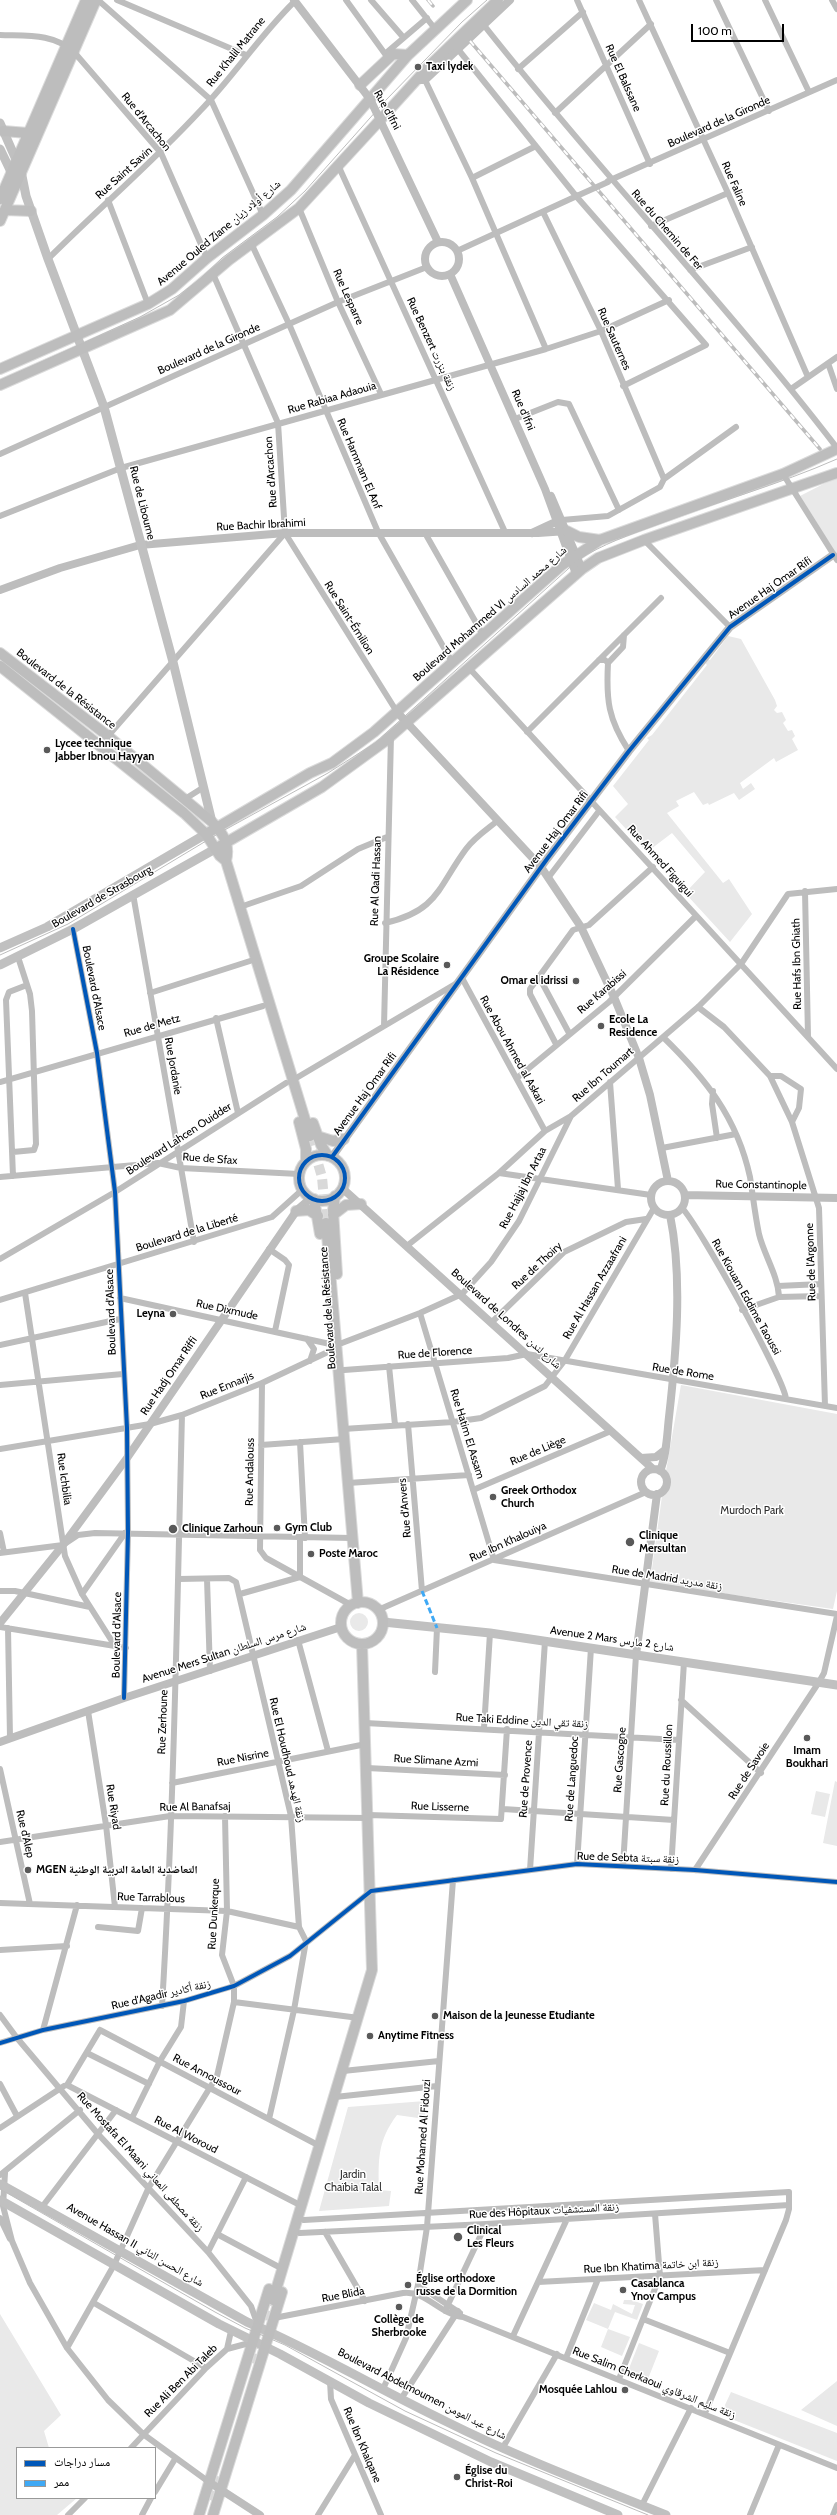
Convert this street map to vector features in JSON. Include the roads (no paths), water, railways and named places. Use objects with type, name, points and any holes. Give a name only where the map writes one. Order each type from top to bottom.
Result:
[{"type":"main road","points":[[0,199],[16,171],[70,49],[86,0]]},
{"type":"main road","points":[[26,196],[17,182],[16,161],[28,133],[70,49],[97,0]]},
{"type":"main road","name":"Avenue Ouled Ziane شارع أولاد زيان","points":[[0,368],[148,304],[172,289],[206,258],[263,215],[291,190],[408,55],[467,0]]},
{"type":"main road","points":[[483,24],[494,3]]},
{"type":"main road","points":[[0,385],[165,314],[213,274],[298,208],[381,119],[494,3]]},
{"type":"main road","points":[[360,85],[387,55],[395,53],[408,55]]},
{"type":"main road","points":[[1,127],[28,133]]},
{"type":"main road","points":[[1,127],[16,161]]},
{"type":"main road","points":[[0,149],[16,171],[26,196]]},
{"type":"main road","points":[[0,221],[17,182]]},
{"type":"main road","name":"Rue de Libourne","points":[[26,196],[104,408],[173,662],[214,824]]},
{"type":"main road","points":[[5,210],[32,212]]},
{"type":"main road","name":"Boulevard Mohammed VI شارع محمد السادس","points":[[206,834],[214,824],[310,773],[332,763],[374,732],[574,556],[600,540],[783,474],[837,449]]},
{"type":"main road","points":[[215,849],[322,787],[391,736],[579,571],[598,558],[644,540],[792,490],[837,473]]},
{"type":"main road","points":[[564,532],[579,537],[600,540]]},
{"type":"main road","name":"Boulevard de la Résistance","points":[[0,653],[108,736],[186,806],[215,849],[226,861],[240,907],[263,1006],[306,1149],[306,1161]]},
{"type":"main road","points":[[0,657],[186,806]]},
{"type":"main road","points":[[0,662],[175,802],[186,806]]},
{"type":"main road","name":"Boulevard de la Résistance","points":[[0,666],[186,806],[214,824],[227,841],[229,850],[226,861]]},
{"type":"main road","name":"Boulevard de Strasbourg","points":[[0,948],[47,927],[206,834]]},
{"type":"main road","name":"Boulevard de Strasbourg","points":[[0,965],[73,929],[215,849]]},
{"type":"main road","name":"Boulevard de la Résistance","points":[[251,957],[259,954],[298,1077],[314,1136],[330,1156]]},
{"type":"main road","points":[[251,957],[314,1136],[333,1141],[344,1139]]},
{"type":"main road","points":[[318,1155],[330,1156],[342,1168],[344,1176],[342,1188],[335,1196],[325,1200],[312,1199],[302,1190],[299,1174],[306,1161],[318,1155]]},
{"type":"main road","name":"Boulevard de la Résistance","points":[[335,1196],[326,1218],[330,1348],[336,1410],[342,1416]]},
{"type":"main road","name":"Boulevard de la Résistance","points":[[312,1199],[326,1218],[342,1343],[347,1408],[342,1416],[352,1538],[354,1604]]},
{"type":"main road","points":[[326,1218],[346,1205],[361,1204]]},
{"type":"main road","points":[[296,1211],[309,1210],[326,1218]]},
{"type":"main road","points":[[326,1218],[342,1416]]},
{"type":"main road","points":[[354,1604],[369,1604],[378,1610],[383,1622],[378,1637],[372,1641],[362,1644],[348,1639],[341,1627],[343,1614],[354,1604]]},
{"type":"main road","name":"Avenue 2 Mars شارع 2 مارس","points":[[383,1622],[545,1641],[837,1685]]},
{"type":"main road","points":[[273,2300],[359,2018],[372,1970],[369,1816],[362,1644]]},
{"type":"main road","points":[[199,2515],[321,2121],[328,2118]]},
{"type":"main road","points":[[213,2515],[333,2124],[328,2118]]},
{"type":"main road","name":"Avenue Hassan II شارع الحسن الثاني","points":[[2,2185],[120,2252],[258,2327]]},
{"type":"main road","points":[[2,2201],[230,2331],[330,2381],[369,2403],[491,2462],[618,2515]]},
{"type":"main road","name":"Boulevard Abdelmoumen شارع عبد المومن","points":[[258,2327],[270,2331],[401,2399],[502,2449],[666,2515]]},
{"type":"main road","points":[[218,2474],[252,2363]]},
{"type":"main road","points":[[206,2515],[210,2500]]},
{"type":"street","points":[[97,0],[211,100],[263,215]]},
{"type":"street","points":[[117,0],[246,55]]},
{"type":"street","name":"Rue Khalil Matrane","points":[[211,100],[272,24],[295,0]]},
{"type":"street","name":"Rue d'Ifni","points":[[295,0],[370,99],[381,119],[438,242]]},
{"type":"street","points":[[346,0],[387,55],[403,37],[427,18]]},
{"type":"street","points":[[371,0],[403,37]]},
{"type":"street","points":[[412,0],[436,30]]},
{"type":"street","points":[[510,0],[420,80],[472,178],[546,349]]},
{"type":"street","name":"Rue El Balssane","points":[[577,0],[650,164]]},
{"type":"street","name":"Rue Faline","points":[[639,0],[728,193],[808,377]]},
{"type":"street","points":[[716,0],[769,111]]},
{"type":"street","points":[[765,0],[809,92]]},
{"type":"street","points":[[832,0],[837,9]]},
{"type":"street","points":[[518,69],[582,12]]},
{"type":"street","name":"Rue du Chemin de Fer","points":[[483,24],[609,181],[690,270],[791,389],[837,449]]},
{"type":"street","points":[[555,113],[651,24]]},
{"type":"street","points":[[0,35],[44,37],[70,49]]},
{"type":"street","points":[[457,48],[536,146],[669,300],[706,346],[623,386]]},
{"type":"street","name":"Rue d'Arcachon","points":[[70,49],[161,153],[206,258]]},
{"type":"street","name":"Boulevard de la Gironde","points":[[577,195],[837,80]]},
{"type":"street","name":"Rue Saint Savin","points":[[48,259],[108,200],[161,153],[211,100]]},
{"type":"street","points":[[472,178],[536,146]]},
{"type":"street","name":"Rue Benzert زنقة بنزرت","points":[[338,165],[505,532]]},
{"type":"street","points":[[651,226],[728,193]]},
{"type":"street","points":[[457,251],[577,195]]},
{"type":"street","points":[[108,200],[148,304]]},
{"type":"street","name":"Rue Lesparre","points":[[298,208],[338,302],[381,394]]},
{"type":"street","name":"Rue Sauternes","points":[[543,212],[601,331],[623,386],[664,478]]},
{"type":"street","points":[[438,242],[449,243],[457,251],[458,264],[450,274],[437,275],[427,267],[425,258],[428,250],[438,242]]},
{"type":"street","name":"Rue Hammam El Anf","points":[[252,245],[289,324],[378,532],[452,662]]},
{"type":"street","points":[[690,270],[752,247]]},
{"type":"street","name":"Boulevard de la Gironde","points":[[0,454],[338,302],[427,267]]},
{"type":"street","name":"Rue d'Arcachon","points":[[213,274],[278,423],[285,533]]},
{"type":"street","name":"Rue d'Ifni","points":[[450,274],[492,366],[564,532],[579,571]]},
{"type":"street","name":"Rue Rabiaa Adaouia","points":[[0,516],[121,468],[381,394],[492,366],[546,349],[601,331],[669,300]]},
{"type":"street","points":[[791,389],[837,357]]},
{"type":"street","points":[[828,363],[837,389]]},
{"type":"street","points":[[514,419],[558,402],[566,402],[572,407],[619,510]]},
{"type":"street","points":[[559,521],[603,518],[619,510],[660,487],[664,478],[736,427]]},
{"type":"street","points":[[783,474],[835,558]]},
{"type":"street","name":"Rue Bachir Ibrahimi","points":[[532,533],[559,521]]},
{"type":"street","name":"Rue Bachir Ibrahimi","points":[[0,590],[86,559],[140,545],[285,533],[564,532]]},
{"type":"street","points":[[108,736],[285,533]]},
{"type":"street","name":"Rue Saint-Émilion","points":[[285,533],[397,712]]},
{"type":"street","points":[[425,533],[483,635]]},
{"type":"street","points":[[644,540],[730,627]]},
{"type":"street","name":"Avenue Haj Omar Rifi","points":[[330,1156],[461,980],[590,801],[730,627],[835,558]]},
{"type":"street","points":[[527,732],[661,598]]},
{"type":"street","points":[[624,635],[623,648],[608,663],[608,706],[614,725],[630,751]]},
{"type":"street","points":[[599,660],[605,660],[608,663]]},
{"type":"street","name":"Rue Ahmed Figuigui","points":[[469,668],[837,1069]]},
{"type":"street","points":[[397,712],[405,723],[496,822],[541,867],[581,927],[614,997],[639,1058],[650,1095],[668,1181]]},
{"type":"street","name":"Rue Al Qadi Hassan","points":[[384,1026],[387,838],[391,736]]},
{"type":"street","points":[[186,806],[204,787]]},
{"type":"street","points":[[548,878],[599,810]]},
{"type":"street","points":[[385,923],[411,915],[427,904],[440,890],[471,843],[496,822]]},
{"type":"street","points":[[240,907],[301,886],[358,849],[387,838]]},
{"type":"street","points":[[556,1044],[529,992],[573,930],[589,925],[653,867]]},
{"type":"street","points":[[805,891],[837,890]]},
{"type":"street","name":"Rue Ibn Toumart","points":[[408,1245],[499,1173],[545,1131],[571,1116],[698,1007],[741,964],[787,896],[792,892],[805,891]]},
{"type":"street","name":"Rue Hafs Ibn Ghiath","points":[[805,891],[808,1037]]},
{"type":"street","name":"Rue Jordanie","points":[[133,894],[194,1242]]},
{"type":"street","name":"Rue Karabissi","points":[[517,1078],[569,1033],[614,997],[696,916]]},
{"type":"street","name":"Boulevard d'Alsace","points":[[73,929],[97,1053],[115,1192],[120,1319],[127,1428],[126,1648],[124,1698]]},
{"type":"street","points":[[13,1152],[35,1148],[32,1011],[27,985],[18,957]]},
{"type":"street","points":[[150,993],[251,957]]},
{"type":"street","points":[[539,977],[569,1033]]},
{"type":"street","points":[[298,1077],[461,980]]},
{"type":"street","name":"Rue Abou Ahmed al Askari","points":[[461,980],[517,1078],[545,1131]]},
{"type":"street","points":[[13,1176],[6,997],[11,990],[27,985]]},
{"type":"street","name":"Rue de Metz","points":[[0,1082],[158,1034],[263,1006]]},
{"type":"street","name":"Rue de l'Argonne","points":[[698,1007],[724,1027],[770,1076],[792,1122],[819,1208],[825,1406]]},
{"type":"street","points":[[216,1018],[238,1113]]},
{"type":"street","points":[[663,1037],[694,1068],[713,1091],[736,1134],[748,1170],[760,1235],[778,1286],[779,1297]]},
{"type":"street","points":[[770,1076],[782,1076],[801,1089],[799,1108],[792,1122]]},
{"type":"street","points":[[610,1082],[618,1189]]},
{"type":"street","name":"Boulevard Lahcen Ouidder","points":[[0,1260],[115,1192],[178,1150],[286,1083]]},
{"type":"street","points":[[713,1091],[712,1104],[717,1138]]},
{"type":"street","name":"Rue Hajjaj Ibn Artaa","points":[[342,1343],[420,1313],[462,1294],[491,1262],[508,1239],[519,1221],[571,1116]]},
{"type":"street","points":[[662,1148],[736,1134]]},
{"type":"street","name":"Rue de Sfax","points":[[0,1177],[158,1163],[181,1168],[299,1174]]},
{"type":"street","points":[[499,1173],[651,1194]]},
{"type":"street","points":[[668,1181],[679,1185],[685,1195],[682,1208],[670,1215],[660,1213],[654,1208],[651,1194],[657,1185],[668,1181]]},
{"type":"street","name":"Boulevard de Londres شارع لندن","points":[[342,1188],[408,1245],[611,1431],[656,1470]]},
{"type":"street","name":"Boulevard de la Liberté","points":[[0,1300],[272,1217],[302,1190]]},
{"type":"street","name":"Rue Constantinople","points":[[685,1195],[752,1195],[837,1198]]},
{"type":"street","name":"Rue Hadj Omar Riffi","points":[[0,1623],[63,1545],[127,1458],[296,1211],[312,1199]]},
{"type":"street","name":"Rue Al Hassan Azzaafrani","points":[[343,1429],[395,1424],[453,1422],[481,1418],[494,1413],[545,1386],[553,1378],[565,1360],[609,1287],[646,1219],[654,1208]]},
{"type":"street","name":"Rue Kiouam Eddime Taoussi","points":[[682,1208],[698,1231],[742,1310],[783,1387],[786,1399]]},
{"type":"street","points":[[656,1470],[665,1450],[673,1381],[677,1317],[670,1215]]},
{"type":"street","name":"Rue de Thoiry","points":[[492,1322],[564,1252],[632,1220],[646,1219]]},
{"type":"street","points":[[269,1249],[285,1260],[289,1265],[275,1331]]},
{"type":"street","points":[[778,1286],[821,1284]]},
{"type":"street","name":"Rue Ichbilia","points":[[25,1293],[40,1380],[66,1560],[82,1594],[115,1646]]},
{"type":"street","points":[[742,1310],[779,1297],[822,1296]]},
{"type":"street","name":"Rue Dixmude","points":[[120,1298],[275,1331],[307,1339],[330,1348]]},
{"type":"street","name":"Rue Hatim El Assam","points":[[420,1313],[494,1560]]},
{"type":"street","points":[[0,1345],[120,1319]]},
{"type":"street","points":[[307,1339],[314,1349],[310,1361]]},
{"type":"street","name":"Rue Ennarjis","points":[[0,1449],[150,1424],[182,1414],[262,1382],[310,1361],[330,1348]]},
{"type":"street","name":"Rue de Rome","points":[[527,1354],[673,1381],[837,1408]]},
{"type":"street","name":"Rue de Florence","points":[[344,1370],[508,1358],[527,1354]]},
{"type":"street","points":[[389,1366],[395,1424]]},
{"type":"street","points":[[0,1385],[40,1380],[123,1374]]},
{"type":"street","name":"Rue Andalouss","points":[[262,1382],[259,1536],[262,1555],[300,1577]]},
{"type":"street","name":"Rue Zerhoune","points":[[162,2006],[168,1909],[174,1682],[179,1579],[178,1533],[182,1414]]},
{"type":"street","name":"Rue d'Anvers","points":[[408,1424],[422,1591]]},
{"type":"street","name":"Rue de Liège","points":[[473,1490],[611,1431]]},
{"type":"street","points":[[260,1445],[344,1440]]},
{"type":"street","points":[[300,1442],[302,1537],[300,1577]]},
{"type":"street","points":[[641,1458],[656,1457],[665,1450]]},
{"type":"street","points":[[656,1470],[665,1475],[667,1483],[665,1489],[657,1494],[646,1492],[642,1487],[642,1478],[646,1473],[656,1470]]},
{"type":"street","points":[[348,1483],[469,1475]]},
{"type":"street","name":"Rue Ibn Khalouiya","points":[[378,1610],[646,1492]]},
{"type":"street","points":[[636,1655],[657,1494]]},
{"type":"street","points":[[0,1533],[2,1552],[63,1545],[78,1535],[126,1533],[352,1538]]},
{"type":"street","points":[[82,1594],[126,1533]]},
{"type":"street","name":"Rue de Madrid زنقة مدريد","points":[[494,1560],[837,1615]]},
{"type":"street","points":[[179,1579],[207,1578],[234,1580],[240,1594],[300,1577],[354,1604]]},
{"type":"street","points":[[207,1578],[210,1670]]},
{"type":"street","points":[[0,1591],[24,1593],[90,1607]]},
{"type":"street","name":"Rue El Houdhoud زنقة الهدهد","points":[[240,1594],[253,1656],[291,1816],[299,1927],[306,1941]]},
{"type":"street","name":"Rue de Savoie","points":[[695,1870],[761,1773],[819,1682],[824,1673],[837,1615]]},
{"type":"street","points":[[0,1627],[126,1648]]},
{"type":"street","name":"Avenue Mers Sultan شارع مرس السلطان","points":[[0,1742],[124,1698],[341,1627]]},
{"type":"street","points":[[8,1628],[10,1738]]},
{"type":"street","points":[[435,1672],[437,1628]]},
{"type":"street","points":[[484,1728],[490,1634]]},
{"type":"street","points":[[298,1640],[328,1751]]},
{"type":"street","name":"Rue de Provence","points":[[530,1870],[545,1641]]},
{"type":"street","name":"Rue de Languedoc","points":[[577,1864],[591,1648]]},
{"type":"street","name":"Rue Gascogne","points":[[623,1866],[636,1655]]},
{"type":"street","name":"Rue du Roussillon","points":[[672,1869],[684,1662]]},
{"type":"street","points":[[681,1700],[761,1773]]},
{"type":"street","name":"Rue Riyad","points":[[88,1711],[106,1825],[115,1906]]},
{"type":"street","name":"Rue Taki Eddine زنقة تقي الدين","points":[[365,1723],[507,1729],[679,1740]]},
{"type":"street","points":[[507,1729],[503,1809],[674,1820]]},
{"type":"street","name":"Rue Nisrine","points":[[172,1782],[366,1744]]},
{"type":"street","name":"Rue Slimane Azmi","points":[[367,1768],[505,1775]]},
{"type":"street","name":"Rue d'Alep","points":[[0,1769],[30,1904]]},
{"type":"street","points":[[0,1802],[7,1802]]},
{"type":"street","name":"Rue Lisserne","points":[[369,1816],[500,1819],[502,1817],[503,1809]]},
{"type":"street","name":"Rue Al Banafsaj","points":[[0,1842],[170,1816],[369,1816]]},
{"type":"street","name":"Rue Dunkerque","points":[[225,1816],[227,1911],[222,1955],[234,1986]]},
{"type":"street","name":"Rue de Sebta زنقة سبتة","points":[[370,1891],[577,1864],[695,1870],[837,1882]]},
{"type":"street","name":"Rue Mohamed Al Fidouzi","points":[[383,2389],[402,2350],[418,2285],[427,2227],[453,1880]]},
{"type":"street","name":"Rue d'Agadir زنقة أكادير","points":[[0,2043],[43,2030],[184,2001],[234,1986],[278,1963],[370,1891]]},
{"type":"street","name":"Rue Tarrablous","points":[[0,1903],[227,1911],[299,1927]]},
{"type":"street","points":[[43,2030],[77,1905]]},
{"type":"street","points":[[98,1928],[138,1931],[142,1908]]},
{"type":"street","points":[[269,2119],[294,2010],[306,1941]]},
{"type":"street","points":[[0,1950],[66,1946]]},
{"type":"street","points":[[67,2348],[94,2303],[114,2265],[149,2187],[211,2088],[222,2055],[234,2002],[234,1986]]},
{"type":"street","points":[[132,2118],[160,2061],[181,2027],[184,2001]]},
{"type":"street","points":[[234,2002],[359,2018]]},
{"type":"street","name":"Rue Mostafa El Maani زنقة مصطفى المعاني","points":[[0,2015],[17,2038],[80,2110],[98,2134],[208,2252],[251,2306],[258,2327]]},
{"type":"street","points":[[0,2128],[67,2085],[100,2030],[98,2019]]},
{"type":"street","name":"Rue Annoussour","points":[[100,2030],[314,2143]]},
{"type":"street","points":[[87,2053],[149,2084]]},
{"type":"street","points":[[343,2071],[439,2061]]},
{"type":"street","points":[[0,2084],[17,2116]]},
{"type":"street","name":"Rue Al Woroud","points":[[67,2085],[296,2203]]},
{"type":"street","points":[[335,2097],[437,2086]]},
{"type":"street","points":[[12,2241],[2,2201],[2,2174],[80,2110]]},
{"type":"street","points":[[42,2207],[116,2110]]},
{"type":"street","points":[[208,2252],[246,2177]]},
{"type":"street","name":"Rue des Hôpitaux زنقة المستشفيات","points":[[300,2233],[486,2224],[789,2205],[789,2192],[304,2220]]},
{"type":"street","points":[[751,2195],[752,2208]]},
{"type":"street","points":[[705,2413],[786,2220],[789,2205]]},
{"type":"street","points":[[618,2379],[660,2276],[656,2214]]},
{"type":"street","points":[[0,2218],[12,2241],[30,2283],[67,2348],[108,2400],[142,2434],[175,2459],[260,2515]]},
{"type":"street","points":[[513,2336],[567,2219]]},
{"type":"street","points":[[445,2311],[486,2224]]},
{"type":"street","points":[[326,2232],[365,2301]]},
{"type":"street","points":[[217,2234],[277,2266]]},
{"type":"street","name":"Rue Ibn Khatima زنقة ابن خاتمة","points":[[538,2282],[765,2270]]},
{"type":"street","points":[[566,2358],[598,2279]]},
{"type":"street","points":[[418,2285],[448,2305],[456,2313]]},
{"type":"street","name":"Rue Blida","points":[[274,2318],[403,2293],[416,2293]]},
{"type":"street","points":[[416,2293],[445,2311],[456,2313]]},
{"type":"street","points":[[94,2303],[206,2368]]},
{"type":"street","points":[[401,2399],[456,2313]]},
{"type":"street","name":"Rue Salim Cherkaoui زنقة سليم الشرقاوي","points":[[456,2313],[705,2413],[837,2468]]},
{"type":"street","points":[[643,2318],[730,2353]]},
{"type":"street","points":[[227,2350],[230,2331]]},
{"type":"street","name":"Rue Ali Ben Abi Taleb","points":[[132,2447],[142,2434],[206,2368],[227,2350],[253,2342]]},
{"type":"street","points":[[502,2449],[557,2354]]},
{"type":"street","name":"Rue Ibn Khalqane","points":[[330,2381],[331,2399],[381,2515]]},
{"type":"street","points":[[642,2505],[691,2408]]},
{"type":"street","points":[[750,2515],[779,2445]]},
{"type":"street","points":[[318,2515],[355,2455]]},
{"type":"street","points":[[156,2490],[175,2459]]},
{"type":"street","points":[[68,2515],[84,2499]]},
{"type":"street","points":[[142,2515],[150,2499]]},
{"type":"street","points":[[833,2515],[837,2505]]},
{"type":"tunnel","points":[[310,1136],[322,1177],[326,1223]]},
{"type":"tunnel","points":[[252,2363],[273,2300]]},
{"type":"tunnel","points":[[210,2500],[219,2474]]},
{"type":"tram line","points":[[0,381],[140,317],[179,295],[200,279],[222,258],[277,217],[305,191],[386,100],[462,22],[487,0]]},
{"type":"tram line","points":[[0,955],[68,924],[221,832],[328,773],[375,743],[578,560],[587,554],[636,532],[792,477],[837,459]]},
{"type":"tram line","points":[[0,2189],[215,2312],[245,2328],[285,2345],[405,2411],[496,2453],[648,2515]]},
{"type":"railway","points":[[428,0],[433,6]]},
{"type":"railway","points":[[470,41],[820,449]]},
{"type":"place","name":"Taxi lydek","points":[[418,67]]},
{"type":"place","name":"Lycee technique Jabber Ibnou Hayyan","points":[[47,750]]},
{"type":"place","name":"Groupe Scolaire La Résidence","points":[[447,965]]},
{"type":"place","name":"Omar el idrissi","points":[[576,981]]},
{"type":"place","name":"Ecole La Residence","points":[[601,1026]]},
{"type":"place","name":"Leyna","points":[[173,1314]]},
{"type":"place","name":"Greek Orthodox Church","points":[[493,1497]]},
{"type":"place","name":"Gym Club","points":[[277,1528]]},
{"type":"place","name":"Clinique Zarhoun","points":[[173,1529]]},
{"type":"place","name":"Clinique Mersultan","points":[[630,1542]]},
{"type":"place","name":"Poste Maroc","points":[[311,1554]]},
{"type":"place","name":"Imam Boukhari","points":[[807,1738]]},
{"type":"place","name":"MGEN التعاضدية العامة التربية الوطنية","points":[[28,1870]]},
{"type":"place","name":"Maison de la Jeunesse Etudiante","points":[[435,2016]]},
{"type":"place","name":"Anytime Fitness","points":[[370,2036]]},
{"type":"place","name":"Clinical Les Fleurs","points":[[458,2237]]},
{"type":"place","name":"Église orthodoxe russe de la Dormition","points":[[408,2285]]},
{"type":"place","name":"Casablanca Ynov Campus","points":[[623,2290]]},
{"type":"place","name":"Collège de Sherbrooke","points":[[399,2307]]},
{"type":"place","name":"Mosquée Lahlou","points":[[625,2390]]},
{"type":"place","name":"Église du Christ-Roi","points":[[457,2477]]},
{"type":"park label","name":"Murdoch Park","points":[[752,1511]]},
{"type":"park label","name":"Jardin Chaïbia Talal","points":[[353,2181]]}]
